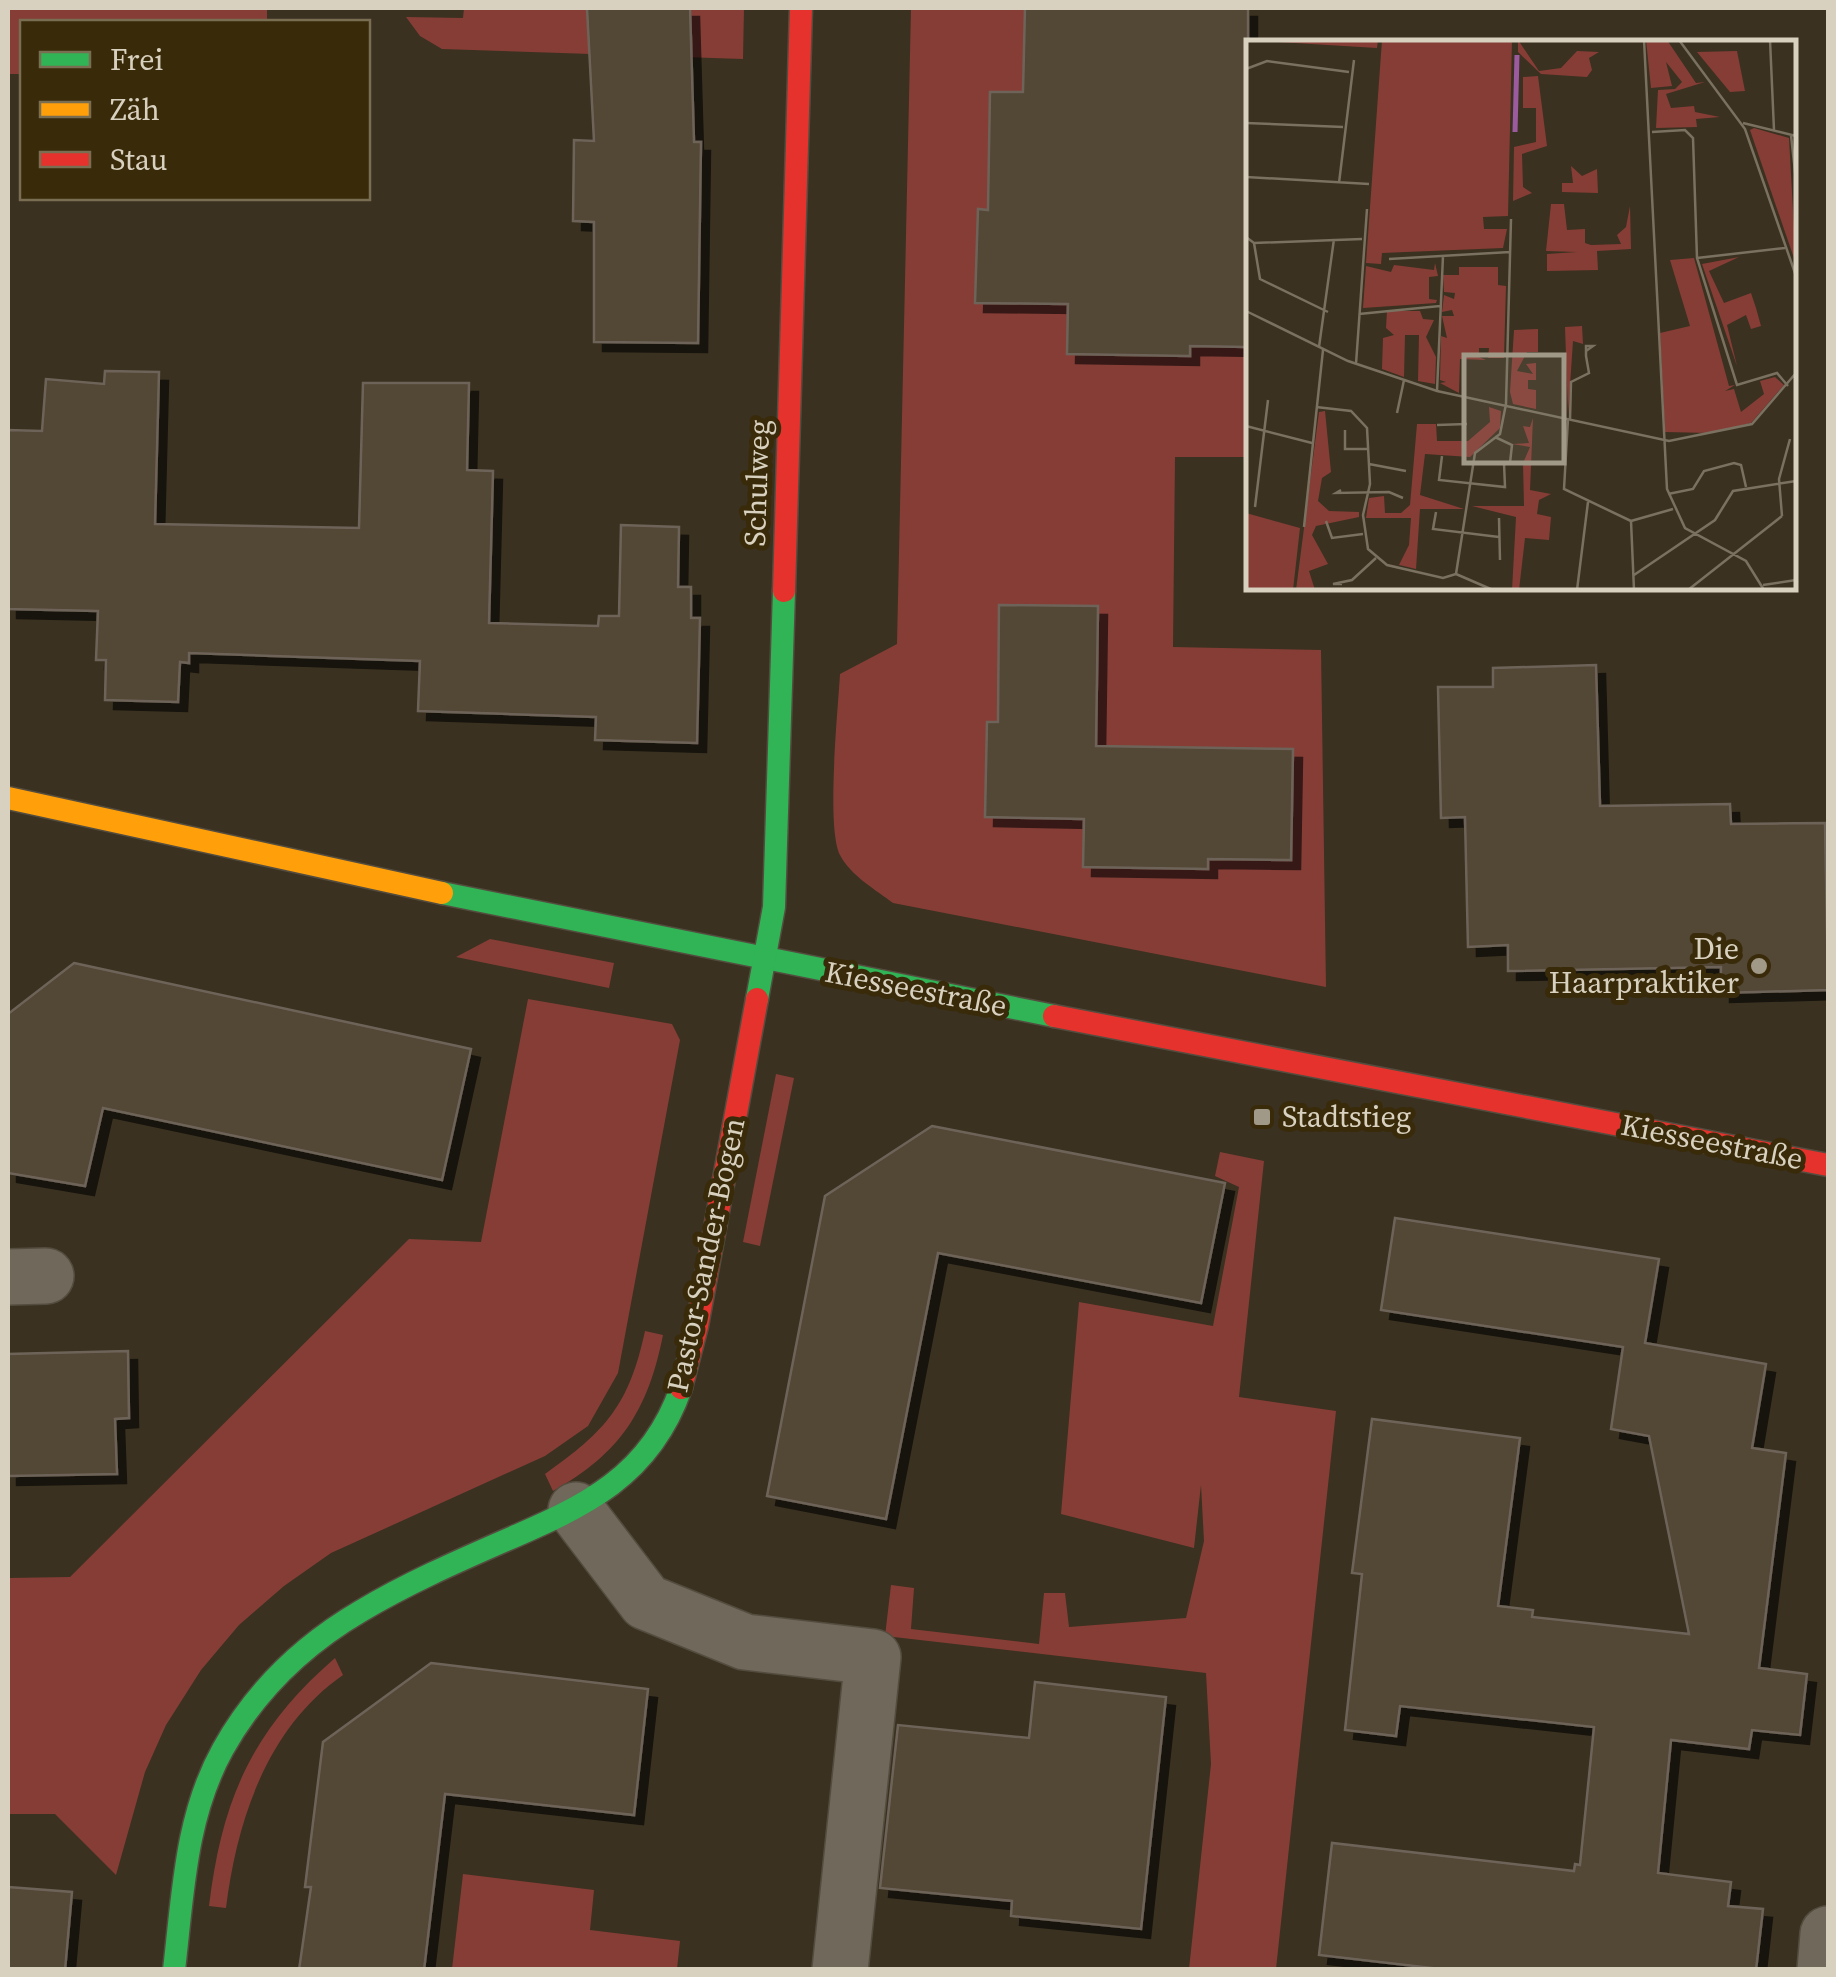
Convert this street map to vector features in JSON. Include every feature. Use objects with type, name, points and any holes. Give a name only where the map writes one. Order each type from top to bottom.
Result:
[{"type":"street","name":"Schulweg","points":[[764,960],[775,888],[801,8]]},
{"type":"street","name":"Kiesseestraße","points":[[8,798],[764,960],[1828,1165]]},
{"type":"street","name":"Pastor-Sander-Bogen","points":[[174,1970],[188,1853],[198,1807],[234,1728],[285,1663],[330,1627],[370,1603],[576,1510],[619,1482],[654,1445],[676,1402],[693,1341],[754,1031],[764,960]]},
{"type":"street","points":[[576,1510],[646,1602],[745,1642],[873,1657],[840,1970]]},
{"type":"street","points":[[1825,1970],[1828,1934]]},
{"type":"shaded area","points":[[8,8],[267,8],[267,20],[20,20],[20,74],[8,74]]},
{"type":"shaded area","points":[[464,8],[744,8],[743,59],[442,49],[420,36],[406,17],[463,18]]},
{"type":"shaded area","points":[[911,8],[1145,8],[1144,48],[988,210],[978,210],[976,303],[1068,304],[1067,354],[1189,356],[1190,346],[1246,347],[1246,457],[1175,457],[1173,647],[1321,650],[1326,987],[893,903],[857,876],[840,855],[834,820],[840,674],[897,644]]},
{"type":"shaded area","points":[[490,939],[614,963],[609,988],[456,957]]},
{"type":"shaded area","points":[[528,999],[672,1024],[680,1040],[618,1373],[588,1426],[545,1456],[331,1553],[239,1625],[201,1670],[166,1725],[145,1772],[116,1875],[55,1814],[8,1814],[8,1578],[70,1577],[409,1239],[481,1242]]},
{"type":"shaded area","points":[[776,1074],[794,1078],[760,1246],[743,1242]]},
{"type":"shaded area","points":[[1220,1152],[1264,1161],[1239,1397],[1336,1411],[1276,1969],[1189,1969],[1211,1764],[1206,1673],[885,1636],[891,1585],[914,1588],[911,1629],[1039,1644],[1044,1593],[1065,1593],[1069,1627],[1186,1618],[1204,1541],[1201,1485],[1194,1548],[1061,1514],[1079,1302],[1213,1326],[1239,1187],[1215,1176]]},
{"type":"shaded area","points":[[645,1331],[663,1335],[640,1407],[614,1445],[553,1491],[545,1474],[584,1444],[612,1414],[631,1379]]},
{"type":"shaded area","points":[[335,1658],[343,1675],[294,1721],[260,1778],[238,1842],[226,1908],[209,1906],[222,1832],[246,1769],[282,1712]]},
{"type":"shaded area","points":[[463,1874],[594,1890],[590,1930],[680,1941],[677,1969],[452,1969]]},
{"type":"building","points":[[587,8],[690,8],[694,142],[701,142],[698,343],[594,342],[594,222],[573,221],[574,140],[594,141]]},
{"type":"building","points":[[1025,8],[1248,8],[1246,347],[1190,346],[1190,356],[1067,354],[1068,304],[975,303],[978,209],[988,210],[990,92],[1023,92]]},
{"type":"building","points":[[105,371],[159,372],[155,524],[359,528],[363,383],[469,383],[467,470],[493,471],[489,623],[598,626],[599,616],[619,616],[621,525],[679,527],[678,587],[691,587],[691,618],[700,618],[697,743],[595,740],[596,717],[418,711],[420,661],[189,653],[189,663],[180,662],[178,702],[105,700],[106,660],[96,660],[98,611],[8,609],[8,430],[42,431],[46,379],[104,384]]},
{"type":"building","points":[[999,605],[1098,606],[1096,746],[1293,749],[1291,860],[1208,859],[1208,869],[1083,867],[1084,819],[985,817],[987,722],[998,722]]},
{"type":"building","points":[[1596,665],[1600,806],[1730,804],[1731,824],[1825,823],[1828,990],[1721,993],[1721,967],[1508,971],[1508,945],[1468,947],[1465,817],[1441,818],[1438,687],[1493,687],[1493,668]]},
{"type":"building","points":[[74,963],[471,1049],[442,1180],[103,1108],[85,1186],[8,1173],[8,1014]]},
{"type":"building","points":[[932,1126],[1225,1183],[1201,1303],[938,1253],[886,1519],[767,1496],[825,1196]]},
{"type":"building","points":[[1395,1218],[1659,1259],[1645,1343],[1766,1364],[1752,1448],[1786,1453],[1759,1668],[1807,1674],[1800,1735],[1752,1730],[1749,1749],[1671,1740],[1658,1873],[1731,1882],[1728,1906],[1763,1909],[1756,1970],[1449,1970],[1319,1955],[1332,1843],[1574,1871],[1575,1864],[1580,1865],[1594,1727],[1400,1706],[1396,1736],[1345,1730],[1362,1574],[1352,1573],[1372,1419],[1520,1438],[1498,1606],[1533,1610],[1532,1617],[1689,1634],[1649,1436],[1611,1429],[1623,1347],[1381,1310]]},
{"type":"building","points":[[128,1351],[129,1418],[115,1419],[117,1474],[8,1476],[8,1354]]},
{"type":"building","points":[[431,1663],[648,1689],[634,1815],[445,1794],[424,1970],[299,1970],[311,1887],[305,1887],[323,1742]]},
{"type":"building","points":[[1035,1682],[1166,1697],[1141,1929],[1011,1916],[1012,1901],[880,1888],[898,1725],[1029,1738]]},
{"type":"building","points":[[8,1887],[72,1892],[65,1970],[8,1970]]},
{"type":"traffic: fast","points":[[757,999],[774,907],[784,591]]},
{"type":"traffic: fast","points":[[442,893],[1054,1016]]},
{"type":"traffic: fast","points":[[174,1970],[183,1885],[201,1802],[223,1749],[266,1688],[301,1654],[361,1611],[431,1574],[561,1515],[611,1485],[652,1445],[681,1388]]},
{"type":"traffic: slow","points":[[8,798],[442,893]]},
{"type":"traffic: jam","points":[[784,591],[801,8]]},
{"type":"traffic: jam","points":[[681,1388],[697,1326],[757,999]]},
{"type":"traffic: jam","points":[[1054,1016],[1828,1165]]},
{"type":"place","name":"Die Haarpraktiker","points":[[1759,966]]},
{"type":"place","name":"Stadtstieg","points":[[1262,1117]]}]
